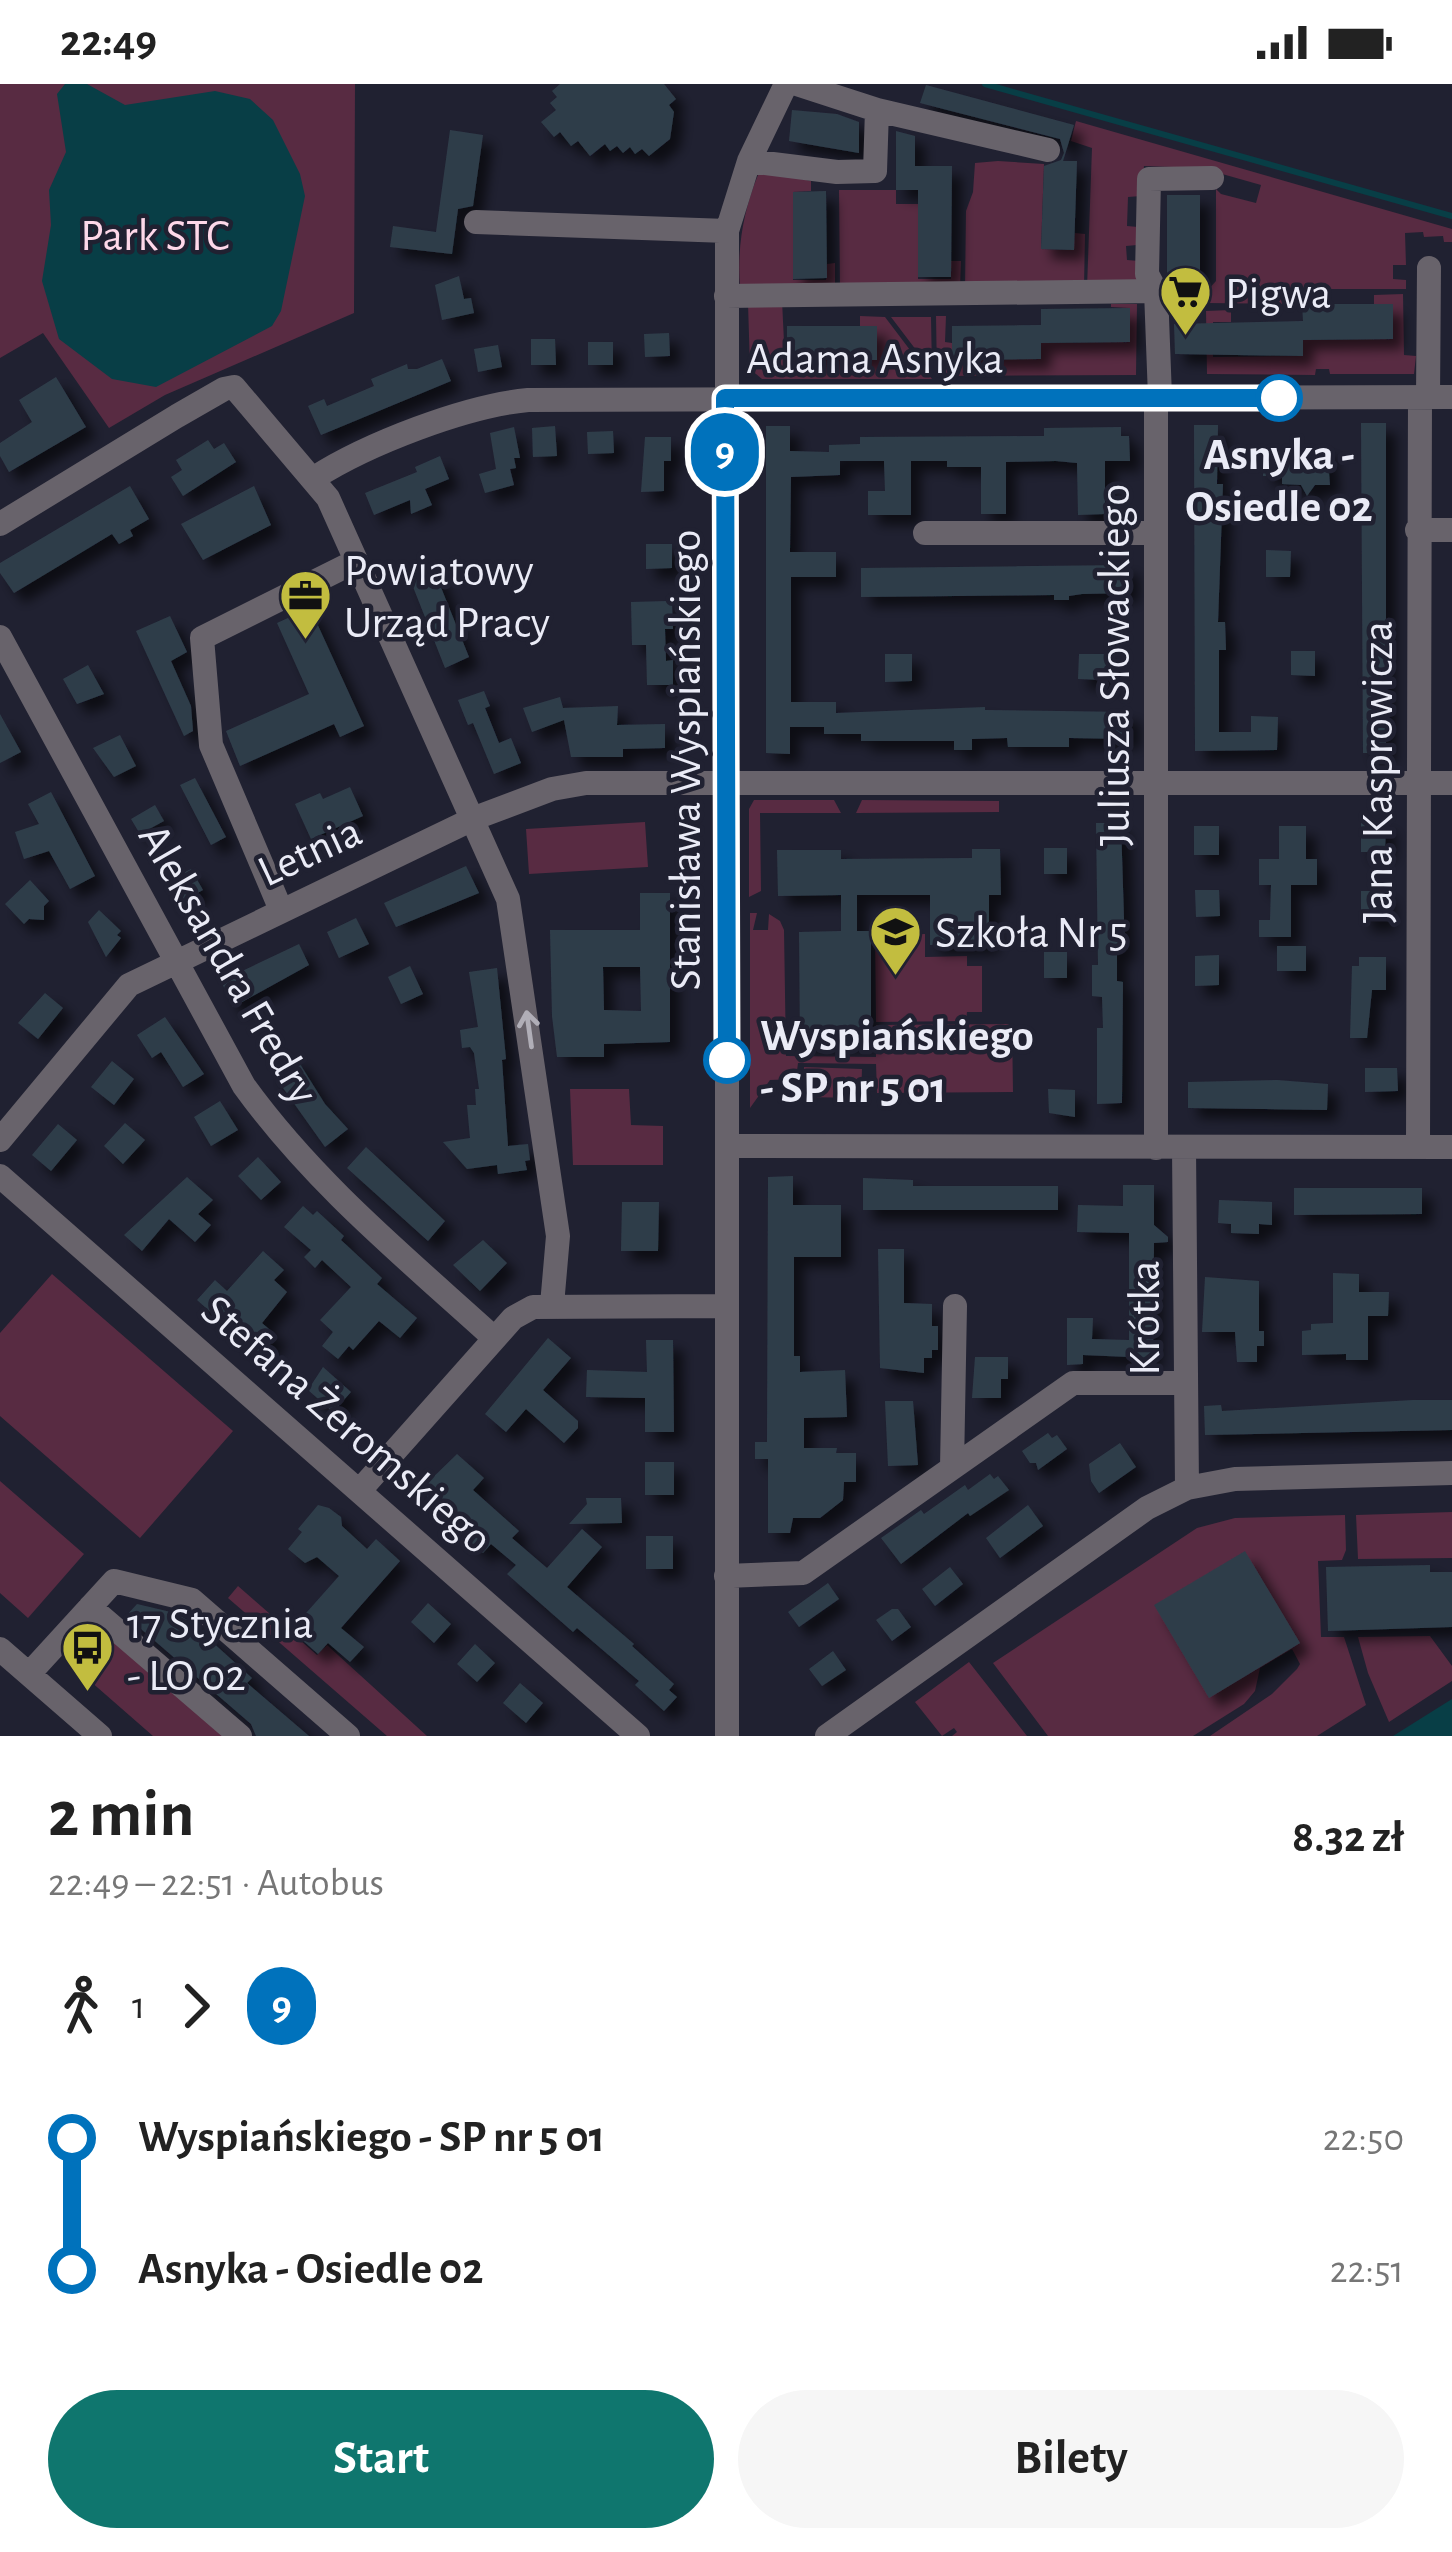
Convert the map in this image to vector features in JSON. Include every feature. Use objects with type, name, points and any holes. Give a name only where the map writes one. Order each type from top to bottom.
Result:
[{"type":"street","name":"Stanisława Wyspiańskiego","points":[[727,1736],[728,231],[748,161],[786,84]]},
{"type":"street","points":[[797,84],[877,110],[1048,150]]},
{"type":"street","points":[[748,161],[837,172],[875,171],[877,110]]},
{"type":"street","name":"Juliusza Słowackiego","points":[[1156,1148],[1158,398],[1156,291],[1147,274],[1150,179],[1212,178]]},
{"type":"street","points":[[476,222],[728,231]]},
{"type":"street","name":"Jana Kasprowicza","points":[[1418,1147],[1417,530],[1433,397],[1429,268]]},
{"type":"street","points":[[726,296],[1156,291]]},
{"type":"street","points":[[0,524],[215,393],[234,387],[314,478],[328,498],[508,899],[558,1236],[552,1305]]},
{"type":"street","name":"Adama Asnyka","points":[[314,478],[338,463],[424,428],[507,402],[1433,397]]},
{"type":"street","points":[[1417,530],[1452,530]]},
{"type":"street","points":[[925,533],[1155,533]]},
{"type":"street","points":[[281,910],[211,745],[202,638],[356,561]]},
{"type":"street","name":"Aleksandra Fredry","points":[[0,638],[244,1086],[301,1159],[494,1338]]},
{"type":"street","name":"Letnia","points":[[0,1140],[129,985],[475,818],[552,789],[586,782],[1452,783]]},
{"type":"street","points":[[727,1146],[1452,1147]]},
{"type":"street","name":"Krótka","points":[[1184,1148],[1187,1488]]},
{"type":"street","name":"Stefana Żeromskiego","points":[[0,1176],[638,1736]]},
{"type":"street","points":[[361,1489],[494,1338],[532,1307],[726,1306]]},
{"type":"street","points":[[952,1468],[955,1306]]},
{"type":"street","points":[[726,1576],[803,1573],[1072,1383],[1185,1383]]},
{"type":"street","points":[[827,1736],[1147,1508],[1187,1488],[1276,1476],[1452,1473]]},
{"type":"street","points":[[29,1674],[114,1581],[192,1600],[348,1736]]},
{"type":"street","points":[[90,1607],[240,1736]]},
{"type":"street","points":[[0,1649],[100,1736]]},
{"type":"green space","name":"Park STC","points":[[0,84],[355,84],[354,313],[165,395],[109,428],[43,333],[0,358]]},
{"type":"green space","points":[[1076,121],[1452,229],[1452,242],[1444,242],[1443,236],[1424,237],[1423,232],[1405,233],[1406,265],[1393,265],[1393,279],[1406,280],[1406,289],[1304,289],[1286,304],[1207,303],[1206,292],[1216,281],[1216,189],[1256,203],[1261,185],[1201,168],[1144,166],[1141,196],[1128,197],[1127,226],[1138,227],[1137,245],[1126,246],[1127,260],[1139,261],[1137,281],[1087,288],[1092,148],[1071,141]]},
{"type":"green space","points":[[975,163],[1044,164],[1041,249],[1073,250],[1075,233],[1085,234],[1084,287],[965,289],[966,211]]},
{"type":"green space","points":[[767,172],[811,181],[811,191],[793,192],[793,280],[826,280],[827,264],[835,263],[835,291],[740,287],[745,216],[758,175]]},
{"type":"green space","points":[[839,190],[896,190],[896,204],[918,204],[918,279],[951,279],[951,261],[961,261],[960,289],[840,291]]},
{"type":"green space","points":[[1403,294],[1404,355],[1416,356],[1414,374],[1330,374],[1329,369],[1316,369],[1315,375],[1207,374],[1206,311],[1231,310],[1231,322],[1213,322],[1213,357],[1302,356],[1303,340],[1392,339],[1393,304],[1374,304],[1374,295]]},
{"type":"green space","points":[[782,300],[784,342],[877,326],[860,326],[860,316],[885,317],[932,379],[762,379],[750,369],[748,303]]},
{"type":"green space","points":[[1111,304],[1137,304],[1136,375],[937,376],[936,316],[946,316],[945,342],[952,343],[952,360],[1040,359],[1041,343],[1129,342],[1130,308]]},
{"type":"green space","points":[[891,317],[931,317],[932,371]]},
{"type":"green space","points":[[754,800],[834,800],[841,813],[760,813],[761,891],[749,897],[749,809]]},
{"type":"green space","points":[[862,800],[999,801],[999,812],[856,813]]},
{"type":"green space","points":[[645,822],[648,867],[529,874],[526,829]]},
{"type":"green space","points":[[750,913],[757,913],[753,930],[768,930],[769,914],[784,930],[786,1056],[876,1057],[876,1025],[1012,1024],[1013,1092],[877,1093],[876,1064],[798,1063],[796,1079],[770,1080],[750,1108]]},
{"type":"green space","points":[[925,934],[925,957],[967,956],[967,966],[982,966],[982,1012],[967,1012],[966,1021],[876,1022],[875,935]]},
{"type":"green space","points":[[804,1067],[862,1069],[861,1098],[803,1097]]},
{"type":"green space","points":[[570,1089],[629,1089],[631,1125],[663,1126],[663,1165],[573,1165]]},
{"type":"green space","points":[[52,1274],[233,1431],[140,1538],[0,1416],[0,1333]]},
{"type":"green space","points":[[0,1481],[84,1554],[28,1618],[0,1593]]},
{"type":"green space","points":[[1452,1512],[1452,1558],[1358,1559],[1356,1515]]},
{"type":"green space","points":[[1345,1515],[1342,1560],[1318,1561],[1321,1637],[1344,1637],[1366,1705],[1317,1736],[1210,1736],[1272,1694],[1297,1669],[1300,1664],[1292,1649],[1260,1668],[1255,1691],[1244,1704],[1193,1736],[1048,1736],[993,1663],[1197,1528],[1235,1518]]},
{"type":"green space","points":[[238,1586],[317,1655],[327,1645],[427,1736],[387,1736],[228,1598]]},
{"type":"green space","points":[[91,1627],[101,1628],[226,1736],[153,1736],[58,1653]]},
{"type":"green space","points":[[1430,1636],[1452,1666],[1452,1681],[1389,1722],[1358,1637]]},
{"type":"green space","points":[[969,1662],[1027,1736],[952,1736],[957,1732],[954,1728],[942,1736],[915,1702]]},
{"type":"shaded area","name":"Park STC","points":[[65,84],[87,84],[125,105],[215,91],[250,99],[273,120],[300,174],[305,196],[281,311],[272,326],[156,387],[112,379],[59,339],[42,281],[51,225],[49,190],[66,152],[57,94]]},
{"type":"shaded area","points":[[1452,1699],[1452,1736],[1393,1736]]},
{"type":"building","points":[[560,84],[664,84],[676,99],[669,105],[674,112],[670,139],[649,156],[642,149],[635,154],[630,147],[623,153],[617,146],[610,151],[605,144],[590,156],[578,141],[571,146],[560,132],[554,137],[541,122],[556,110],[550,103],[557,97],[552,91]]},
{"type":"building","points":[[926,85],[1074,125],[1063,161],[1077,161],[1074,250],[1041,249],[1044,166],[1061,160],[1060,139],[920,103]]},
{"type":"building","points":[[792,110],[837,114],[859,122],[859,153],[789,141]]},
{"type":"building","points":[[450,130],[483,135],[473,206],[458,209],[452,254],[390,247],[393,226],[436,232]]},
{"type":"building","points":[[896,131],[915,136],[915,166],[952,166],[951,277],[918,277],[918,190],[896,190]]},
{"type":"building","points":[[826,191],[827,278],[793,279],[793,192]]},
{"type":"building","points":[[1167,195],[1200,195],[1200,278],[1167,277]]},
{"type":"building","points":[[459,276],[464,299],[471,298],[474,313],[442,320],[435,285]]},
{"type":"building","points":[[1302,304],[1393,304],[1393,339],[1303,340],[1303,356],[1175,354],[1174,324],[1303,321]]},
{"type":"building","points":[[1130,308],[1130,342],[1041,343],[1041,359],[952,360],[952,326],[1041,325],[1041,309]]},
{"type":"building","points":[[787,326],[877,326],[877,360],[787,360]]},
{"type":"building","points":[[669,333],[670,356],[645,357],[644,334]]},
{"type":"building","points":[[531,339],[555,339],[556,365],[531,365]]},
{"type":"building","points":[[588,342],[613,342],[613,365],[588,365]]},
{"type":"building","points":[[498,345],[502,367],[478,372],[474,349]]},
{"type":"building","points":[[442,359],[451,381],[321,435],[308,406],[324,399],[327,406],[374,386],[371,379],[407,364],[408,369],[417,369]]},
{"type":"building","points":[[56,377],[86,427],[9,472],[0,456],[0,443],[32,422],[19,400]]},
{"type":"building","points":[[1361,423],[1386,423],[1386,753],[1363,753]]},
{"type":"building","points":[[1194,425],[1218,425],[1217,484],[1223,484],[1218,622],[1225,622],[1226,650],[1219,650],[1219,732],[1251,732],[1251,716],[1278,717],[1277,750],[1195,751]]},
{"type":"building","points":[[555,426],[557,456],[533,457],[532,428]]},
{"type":"building","points":[[766,426],[790,426],[790,451],[829,452],[829,445],[860,444],[860,437],[1044,436],[1044,428],[1121,427],[1121,436],[1129,436],[1130,461],[1105,461],[1105,514],[1078,515],[1077,463],[1006,462],[1006,514],[981,514],[981,467],[947,467],[947,461],[911,461],[911,515],[868,515],[868,491],[885,491],[884,461],[840,461],[840,475],[791,477],[790,552],[836,552],[836,577],[791,577],[791,702],[836,702],[836,713],[985,707],[1130,712],[1130,739],[1069,738],[1069,747],[1008,747],[1007,738],[972,739],[972,750],[954,750],[954,741],[861,741],[861,734],[824,734],[824,727],[790,727],[790,754],[766,753]]},
{"type":"building","points":[[514,427],[520,458],[514,458],[516,468],[510,469],[514,485],[485,493],[479,474],[496,469],[490,433]]},
{"type":"building","points":[[613,431],[614,453],[588,454],[587,432]]},
{"type":"building","points":[[645,437],[671,437],[671,461],[664,461],[664,491],[641,492]]},
{"type":"building","points":[[208,440],[214,449],[224,443],[236,462],[183,496],[171,477],[182,470],[176,460]]},
{"type":"building","points":[[1263,448],[1327,448],[1330,485],[1315,485],[1307,496],[1301,485],[1282,484],[1282,476],[1263,476]]},
{"type":"building","points":[[440,456],[449,479],[425,489],[432,505],[411,514],[410,500],[374,515],[365,493],[417,472],[415,467]]},
{"type":"building","points":[[130,486],[149,519],[130,530],[133,536],[119,544],[112,534],[14,593],[0,573],[0,563]]},
{"type":"building","points":[[254,486],[271,525],[203,560],[181,524]]},
{"type":"building","points":[[646,544],[672,544],[672,568],[646,569]]},
{"type":"building","points":[[1266,550],[1291,551],[1290,577],[1266,577]]},
{"type":"building","points":[[432,565],[469,657],[445,668],[408,574]]},
{"type":"building","points":[[1129,565],[1129,593],[1082,594],[1069,596],[1069,600],[1054,600],[1054,595],[861,597],[861,568]]},
{"type":"building","points":[[668,601],[673,629],[665,629],[666,661],[673,660],[673,685],[647,685],[646,645],[632,645],[631,602]]},
{"type":"building","points":[[310,608],[364,726],[340,737],[334,724],[240,766],[226,731],[309,694],[277,623]]},
{"type":"building","points":[[170,616],[187,652],[171,661],[191,706],[193,731],[184,736],[136,631]]},
{"type":"building","points":[[1291,651],[1315,651],[1315,676],[1291,675]]},
{"type":"building","points":[[885,654],[912,654],[912,681],[885,682]]},
{"type":"building","points":[[1079,654],[1106,654],[1106,680],[1078,679]]},
{"type":"building","points":[[88,665],[104,694],[77,704],[63,679]]},
{"type":"building","points":[[484,691],[490,706],[485,708],[499,743],[511,738],[521,763],[494,774],[458,700]]},
{"type":"building","points":[[560,697],[563,708],[618,706],[617,725],[665,724],[665,748],[623,749],[623,757],[571,757],[564,720],[532,732],[523,708]]},
{"type":"building","points":[[0,714],[21,752],[0,763]]},
{"type":"building","points":[[120,735],[136,766],[114,777],[93,748]]},
{"type":"building","points":[[195,778],[226,837],[211,845],[180,785]]},
{"type":"building","points":[[350,787],[363,816],[311,839],[295,804]]},
{"type":"building","points":[[51,792],[95,876],[70,889],[49,851],[24,859],[15,832],[39,824],[28,804]]},
{"type":"building","points":[[155,805],[164,821],[140,834],[131,819]]},
{"type":"building","points":[[1096,823],[1121,823],[1125,951],[1117,951],[1117,981],[1123,982],[1122,1103],[1097,1104],[1097,1028],[1103,1028],[1102,997],[1092,996],[1092,965],[1098,965]]},
{"type":"building","points":[[1361,823],[1386,823],[1385,852],[1361,852]]},
{"type":"building","points":[[1194,826],[1219,826],[1219,855],[1194,855]]},
{"type":"building","points":[[1279,826],[1306,826],[1306,859],[1317,859],[1317,885],[1291,885],[1291,937],[1259,937],[1259,920],[1270,920],[1271,885],[1259,885],[1259,859],[1279,859]]},
{"type":"building","points":[[1044,848],[1067,848],[1067,874],[1044,874]]},
{"type":"building","points":[[972,849],[1000,849],[1001,895],[989,895],[989,944],[930,945],[930,895],[857,895],[857,931],[871,931],[871,1042],[800,1043],[799,932],[841,931],[841,895],[778,896],[777,850],[841,850],[841,859],[972,858]]},
{"type":"building","points":[[466,866],[479,893],[396,927],[384,903]]},
{"type":"building","points":[[191,869],[203,890],[177,904],[166,882]]},
{"type":"building","points":[[30,880],[49,901],[44,920],[29,919],[24,924],[5,904]]},
{"type":"building","points":[[1195,890],[1219,890],[1220,916],[1196,917]]},
{"type":"building","points":[[1361,891],[1385,891],[1386,921],[1361,921]]},
{"type":"building","points":[[640,893],[670,893],[670,1042],[604,1044],[604,1057],[557,1057],[550,930],[640,930]],"holes":[[[603,967],[640,967],[641,1011],[604,1010]]]},
{"type":"building","points":[[99,910],[121,931],[106,957],[88,922]]},
{"type":"building","points":[[356,918],[369,944],[339,958],[327,932]]},
{"type":"building","points":[[299,944],[309,965],[233,1007],[221,981]]},
{"type":"building","points":[[1277,946],[1306,946],[1306,971],[1277,971]]},
{"type":"building","points":[[1044,952],[1067,952],[1067,978],[1044,978]]},
{"type":"building","points":[[1219,955],[1219,985],[1195,986],[1195,956]]},
{"type":"building","points":[[1359,957],[1386,957],[1386,990],[1372,990],[1367,1038],[1350,1038],[1352,966],[1359,966]]},
{"type":"building","points":[[410,966],[423,994],[401,1004],[388,977]]},
{"type":"building","points":[[497,968],[508,1146],[528,1144],[530,1160],[525,1161],[527,1170],[498,1174],[497,1165],[467,1169],[443,1142],[470,1138],[467,1105],[476,1105],[475,1089],[479,1089],[474,1053],[470,1047],[462,1048],[460,1030],[478,1027],[469,972]]},
{"type":"building","points":[[45,993],[63,1008],[38,1039],[18,1023]]},
{"type":"building","points":[[165,1017],[204,1074],[183,1087],[161,1052],[152,1058],[137,1035]]},
{"type":"building","points":[[295,1056],[325,1104],[348,1129],[325,1147],[271,1071]]},
{"type":"building","points":[[112,1061],[134,1079],[114,1105],[91,1087]]},
{"type":"building","points":[[1365,1068],[1397,1068],[1398,1091],[1365,1092]]},
{"type":"building","points":[[1188,1082],[1328,1084],[1327,1110],[1188,1108]]},
{"type":"building","points":[[1048,1089],[1075,1090],[1075,1117],[1049,1113]]},
{"type":"building","points":[[220,1101],[238,1130],[211,1146],[194,1117]]},
{"type":"building","points":[[125,1123],[145,1140],[123,1164],[104,1146]]},
{"type":"building","points":[[58,1124],[77,1140],[51,1171],[32,1155]]},
{"type":"building","points":[[366,1147],[445,1221],[428,1241],[347,1168]]},
{"type":"building","points":[[258,1157],[281,1182],[261,1200],[238,1176]]},
{"type":"building","points":[[793,1176],[793,1205],[841,1205],[841,1257],[794,1257],[794,1356],[800,1356],[800,1372],[845,1370],[847,1417],[804,1418],[804,1448],[856,1453],[856,1482],[844,1482],[843,1500],[820,1518],[793,1518],[790,1533],[768,1533],[768,1459],[755,1459],[755,1442],[767,1442],[768,1177]]},
{"type":"building","points":[[187,1177],[213,1200],[198,1214],[211,1225],[195,1242],[169,1219],[142,1251],[124,1235]]},
{"type":"building","points":[[863,1178],[913,1180],[913,1186],[1058,1186],[1058,1210],[863,1210]]},
{"type":"building","points":[[1123,1185],[1154,1185],[1154,1225],[1168,1237],[1168,1242],[1154,1243],[1153,1358],[1083,1355],[1083,1364],[1067,1365],[1067,1318],[1093,1318],[1092,1339],[1129,1340],[1129,1233],[1077,1232],[1078,1205],[1123,1206]]},
{"type":"building","points":[[1294,1188],[1422,1188],[1422,1214],[1294,1215]]},
{"type":"building","points":[[1219,1200],[1272,1202],[1272,1225],[1259,1224],[1259,1234],[1231,1233],[1231,1224],[1218,1223]]},
{"type":"building","points":[[622,1202],[659,1202],[658,1251],[621,1251]]},
{"type":"building","points":[[303,1206],[313,1215],[317,1211],[344,1236],[341,1240],[382,1278],[377,1284],[417,1318],[400,1338],[379,1321],[338,1359],[322,1346],[333,1332],[320,1320],[351,1287],[322,1260],[315,1268],[304,1257],[311,1250],[284,1227]]},
{"type":"building","points":[[483,1240],[507,1263],[480,1291],[453,1265]]},
{"type":"building","points":[[878,1249],[904,1249],[904,1303],[932,1304],[938,1350],[932,1350],[932,1358],[924,1358],[924,1373],[880,1368]]},
{"type":"building","points":[[263,1251],[284,1270],[274,1280],[287,1292],[262,1323],[277,1336],[260,1356],[197,1300],[215,1280],[227,1291]]},
{"type":"building","points":[[1333,1273],[1359,1274],[1359,1292],[1389,1292],[1388,1316],[1368,1316],[1368,1360],[1346,1360],[1346,1354],[1302,1355],[1302,1331],[1311,1330],[1311,1324],[1333,1323]]},
{"type":"building","points":[[1205,1277],[1259,1281],[1259,1331],[1264,1331],[1264,1346],[1257,1346],[1257,1362],[1237,1362],[1235,1332],[1202,1332]]},
{"type":"building","points":[[548,1338],[571,1358],[543,1390],[578,1421],[578,1428],[564,1443],[526,1409],[506,1432],[485,1414]]},
{"type":"building","points":[[646,1340],[673,1340],[674,1432],[645,1432],[645,1398],[586,1397],[587,1370],[647,1372]]},
{"type":"building","points":[[975,1357],[1008,1357],[1008,1379],[1001,1379],[1001,1398],[972,1398]]},
{"type":"building","points":[[323,1367],[351,1392],[333,1412],[308,1390]]},
{"type":"building","points":[[1452,1400],[1452,1430],[1205,1435],[1204,1406],[1221,1405],[1222,1411]]},
{"type":"building","points":[[885,1401],[913,1401],[918,1465],[888,1466]]},
{"type":"building","points":[[1048,1433],[1052,1438],[1057,1435],[1067,1449],[1038,1470],[1022,1451]]},
{"type":"building","points":[[1120,1443],[1136,1467],[1099,1493],[1091,1481],[1089,1464]]},
{"type":"building","points":[[457,1454],[484,1478],[473,1490],[519,1531],[512,1538],[547,1568],[582,1529],[602,1547],[567,1587],[674,1684],[669,1690],[677,1697],[664,1711],[635,1685],[639,1681],[507,1574],[516,1565],[491,1544],[483,1553],[420,1490]]},
{"type":"building","points":[[645,1462],[674,1462],[674,1495],[645,1495]]},
{"type":"building","points":[[990,1474],[994,1479],[998,1476],[1009,1490],[968,1513],[901,1564],[881,1538],[921,1510],[924,1514]]},
{"type":"building","points":[[586,1498],[621,1498],[622,1523],[569,1524],[587,1504]]},
{"type":"building","points":[[318,1505],[341,1517],[342,1526],[367,1549],[376,1539],[400,1561],[341,1628],[364,1647],[350,1662],[328,1643],[318,1654],[291,1630],[339,1576],[317,1557],[305,1563],[288,1549]]},
{"type":"building","points":[[1028,1505],[1043,1526],[1000,1558],[986,1538]]},
{"type":"building","points":[[646,1536],[673,1536],[673,1569],[646,1569]]},
{"type":"building","points":[[1245,1551],[1300,1643],[1209,1698],[1154,1605]]},
{"type":"building","points":[[1430,1565],[1430,1572],[1452,1572],[1452,1627],[1328,1631],[1326,1567]]},
{"type":"building","points":[[950,1567],[963,1584],[935,1606],[922,1589]]},
{"type":"building","points":[[828,1583],[839,1599],[799,1627],[788,1612]]},
{"type":"building","points":[[428,1603],[451,1624],[434,1643],[411,1622]]},
{"type":"building","points":[[137,1604],[189,1621],[252,1678],[247,1683],[309,1736],[256,1736],[251,1724],[126,1616]]},
{"type":"building","points":[[898,1609],[911,1627],[892,1641],[876,1620]]},
{"type":"building","points":[[475,1644],[495,1663],[477,1682],[457,1664]]},
{"type":"building","points":[[833,1651],[846,1670],[822,1686],[809,1669]]},
{"type":"building","points":[[520,1683],[543,1703],[526,1723],[503,1703]]},
{"type":"waterway","points":[[985,84],[1452,216]]},
{"type":"bus line","name":"9","points":[[727,1060],[725,398],[1279,398]]},
{"type":"place","name":"Pigwa","points":[[1186,338]]},
{"type":"place","name":"Asnyka - Osiedle 02","points":[[1279,398]]},
{"type":"place","name":"Powiatowy Urząd Pracy","points":[[305,641]]},
{"type":"place","name":"Szkoła Nr 5","points":[[896,977]]},
{"type":"place","name":"Wyspiańskiego - SP nr 5 01","points":[[727,1060]]},
{"type":"place","name":"17 Stycznia - LO 02","points":[[88,1694]]}]
